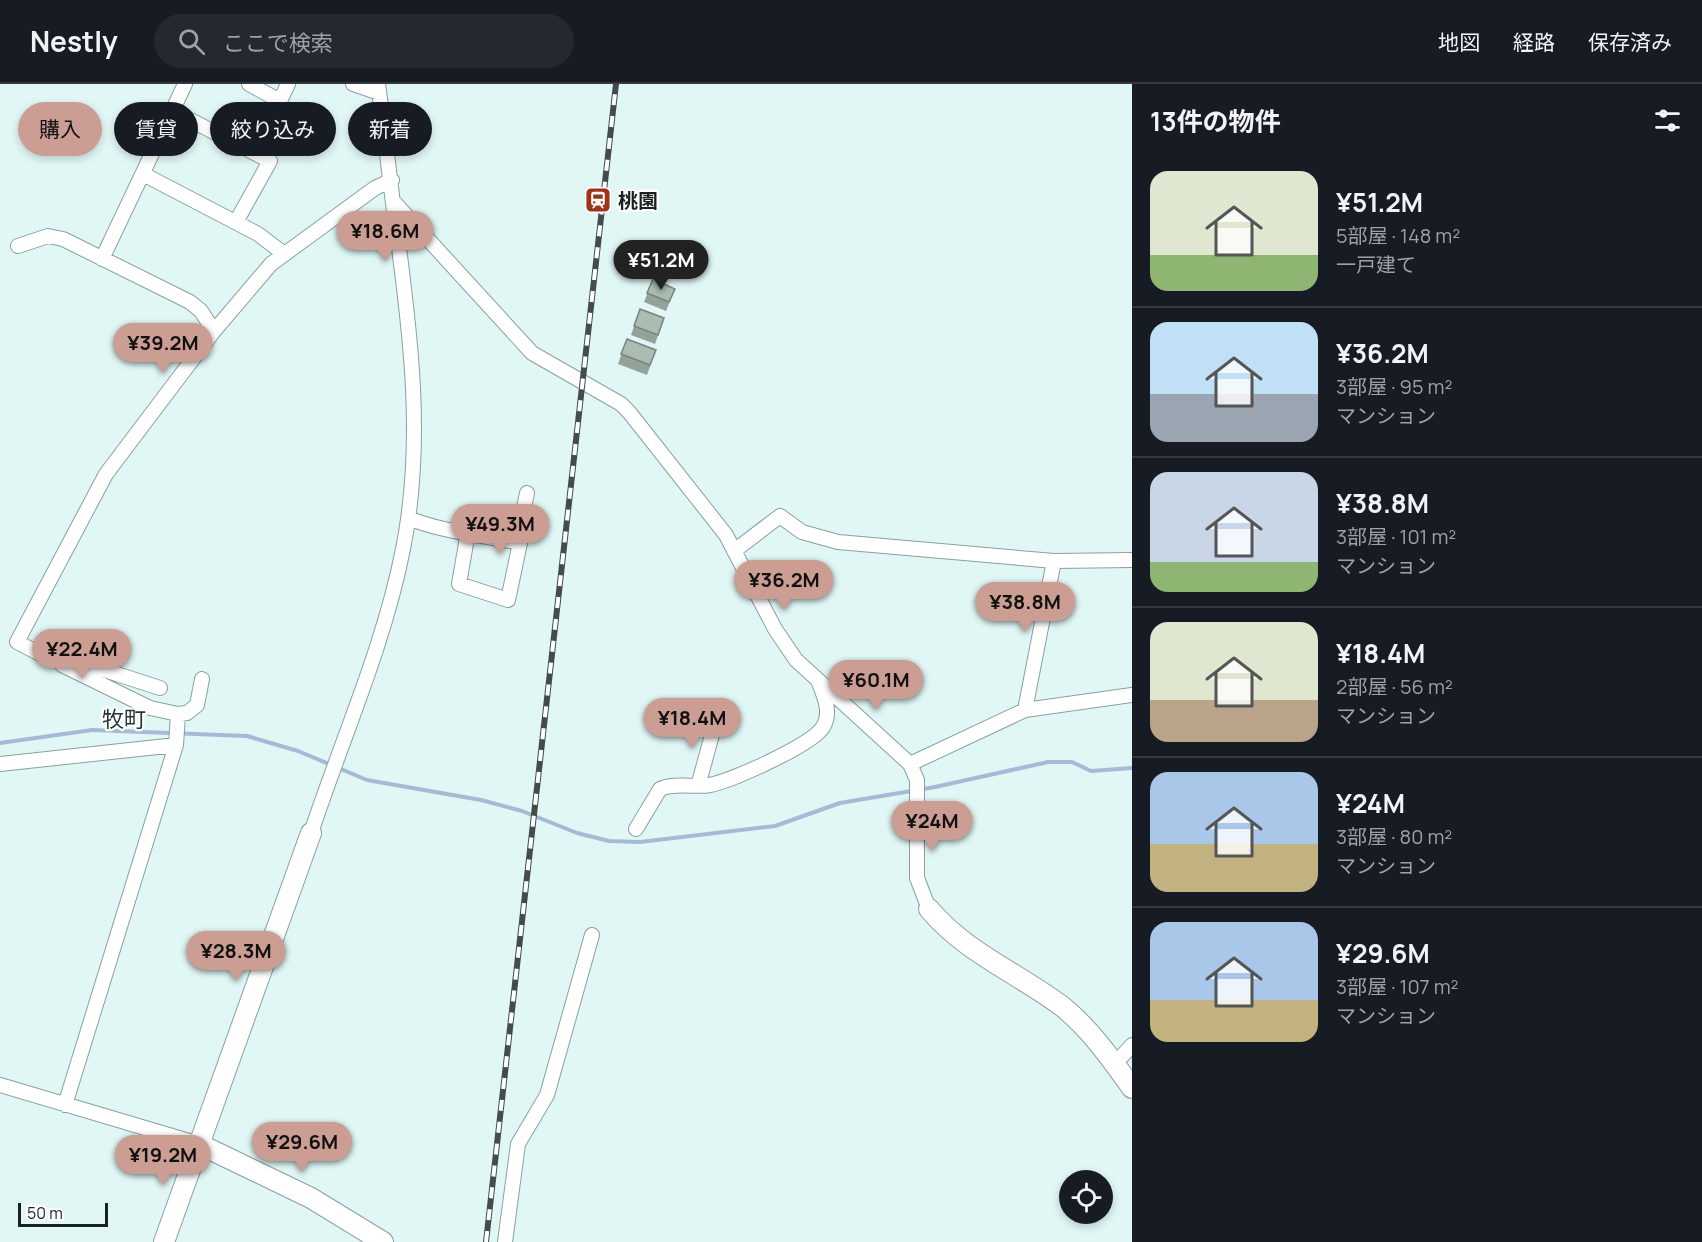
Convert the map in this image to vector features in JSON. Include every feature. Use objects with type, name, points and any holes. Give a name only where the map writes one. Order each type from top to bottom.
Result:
[{"type":"street","points":[[177,102],[185,84]]},
{"type":"street","points":[[249,84],[280,101],[288,84]]},
{"type":"street","points":[[164,1242],[392,597],[409,518],[413,453],[413,378],[392,180],[379,88],[353,84]]},
{"type":"street","points":[[198,124],[270,160],[236,222]]},
{"type":"street","points":[[102,259],[152,156]]},
{"type":"street","points":[[143,174],[258,234],[283,254]]},
{"type":"street","points":[[202,679],[197,705],[187,713],[178,716],[135,703],[86,675],[17,642],[106,474],[214,331],[266,268],[375,188],[392,180]]},
{"type":"street","points":[[393,201],[532,353],[621,404],[726,535],[788,649],[819,683],[910,764],[917,780],[918,798],[916,878],[929,909],[948,931],[962,942],[1062,1007],[1083,1026],[1132,1088]]},
{"type":"street","points":[[18,246],[53,236],[190,302],[201,311],[214,331]]},
{"type":"street","points":[[468,532],[459,584],[508,600],[527,493]]},
{"type":"street","points":[[734,551],[780,516],[802,532],[838,542],[1054,561],[1132,560]]},
{"type":"street","points":[[409,518],[418,522],[518,542]]},
{"type":"street","points":[[1025,710],[1054,561]]},
{"type":"street","points":[[44,656],[69,660],[160,688]]},
{"type":"street","points":[[636,829],[660,789],[712,785],[798,748],[823,727],[827,706],[819,683]]},
{"type":"street","points":[[910,764],[1025,710],[1132,695]]},
{"type":"street","points":[[703,786],[700,779],[719,709]]},
{"type":"street","points":[[65,1105],[175,743],[178,716]]},
{"type":"street","points":[[0,764],[175,743]]},
{"type":"street","points":[[505,1242],[518,1144],[547,1095],[592,935]]},
{"type":"street","points":[[1115,1064],[1132,1045]]},
{"type":"street","points":[[0,1085],[199,1144],[311,1198],[383,1242]]},
{"type":"building","points":[[653,279],[675,289],[669,302],[647,293]]},
{"type":"building","points":[[640,309],[664,318],[658,335],[634,326]]},
{"type":"building","points":[[627,339],[656,350],[650,365],[621,354]]},
{"type":"waterway","points":[[0,743],[92,730],[247,736],[298,751],[367,780],[481,800],[522,811],[577,833],[609,841],[640,842],[775,826],[840,803],[935,787],[1048,762],[1072,762],[1091,771],[1132,768]]},
{"type":"railway","points":[[486,1242],[616,84]]},
{"type":"place","name":"桃園","points":[[598,200]]},
{"type":"district","name":"牧町","points":[[124,719]]}]
